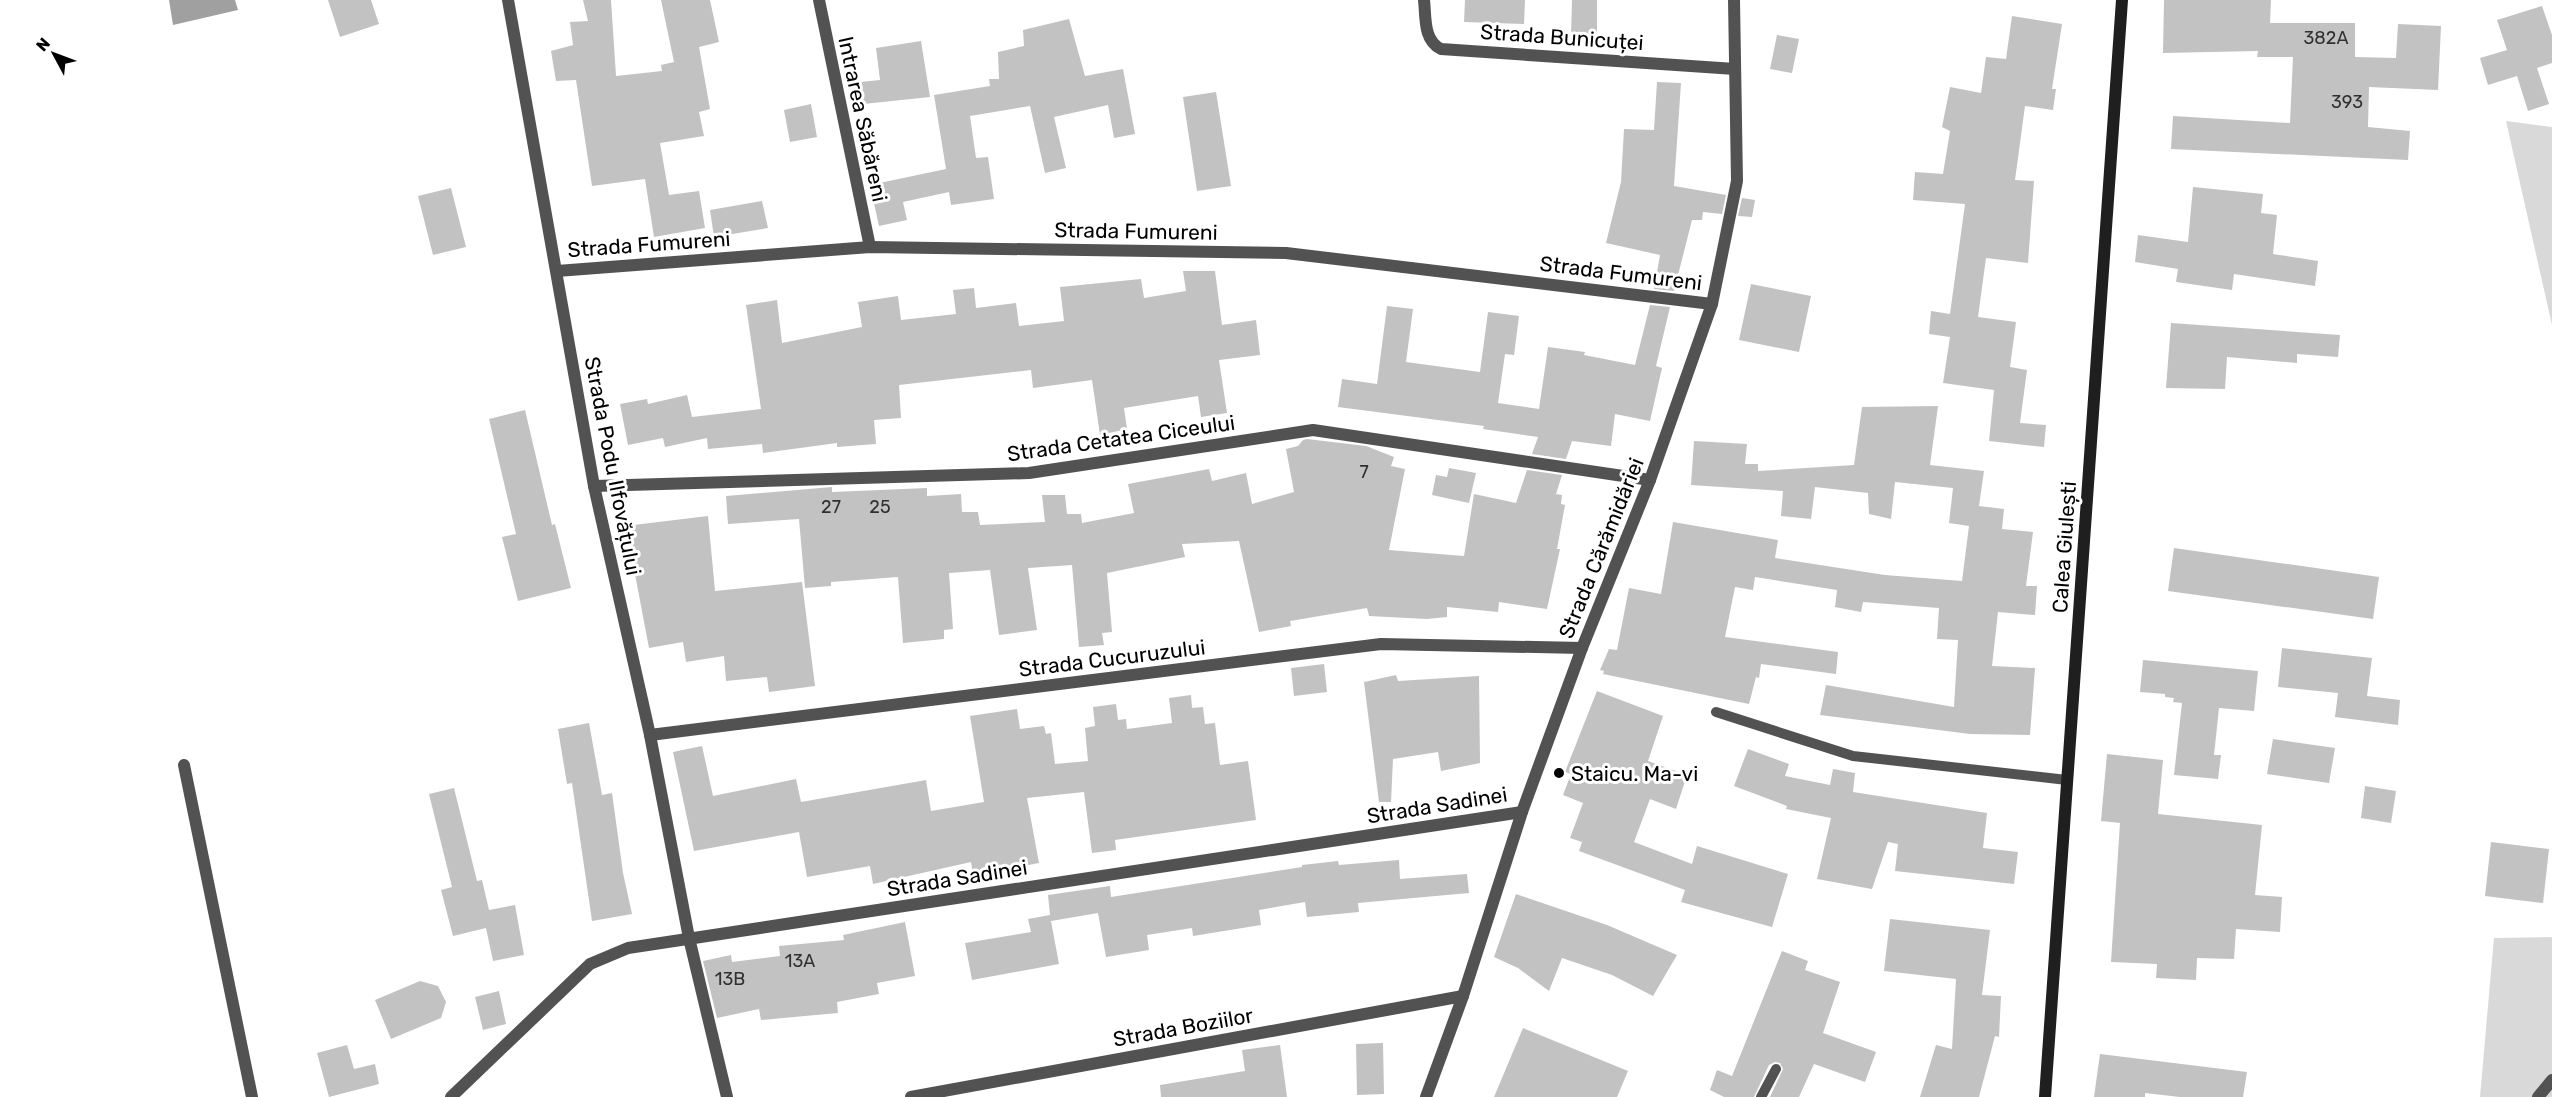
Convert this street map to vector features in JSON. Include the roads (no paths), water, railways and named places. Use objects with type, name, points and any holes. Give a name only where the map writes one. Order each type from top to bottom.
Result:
[{"type":"main road","name":"Calea Giulești","points":[[2045,1097],[2122,0]]},
{"type":"street","name":"Strada Podu Ilfovățului","points":[[508,0],[594,486],[650,735],[689,938],[727,1097]]},
{"type":"street","name":"Intrarea Săbăreni","points":[[819,0],[870,247]]},
{"type":"street","name":"Strada Bunicuței","points":[[1424,0],[1428,36],[1433,45],[1441,48],[1735,69]]},
{"type":"street","name":"Strada Cărămidăriei","points":[[1426,1097],[1463,996],[1522,812],[1581,648],[1650,480],[1712,304],[1737,181],[1734,0]]},
{"type":"street","name":"Strada Fumureni","points":[[557,271],[870,247],[1286,253],[1712,304]]},
{"type":"street","name":"Strada Cetatea Ciceului","points":[[594,486],[1029,473],[1313,430],[1650,480]]},
{"type":"street","name":"Strada Cucuruzului","points":[[650,735],[1382,644],[1581,648]]},
{"type":"street","points":[[184,765],[252,1097]]},
{"type":"street","name":"Strada Sadinei","points":[[451,1097],[590,964],[628,948],[1522,812]]},
{"type":"street","name":"Strada Boziilor","points":[[911,1097],[1463,996]]},
{"type":"street","points":[[2538,1097],[2552,1080]]},
{"type":"lane","points":[[1716,712],[1853,756],[2067,780]]},
{"type":"lane","points":[[1761,1097],[1776,1069]]},
{"type":"place","name":"Staicu. Ma-vi","points":[[1559,773]]}]
